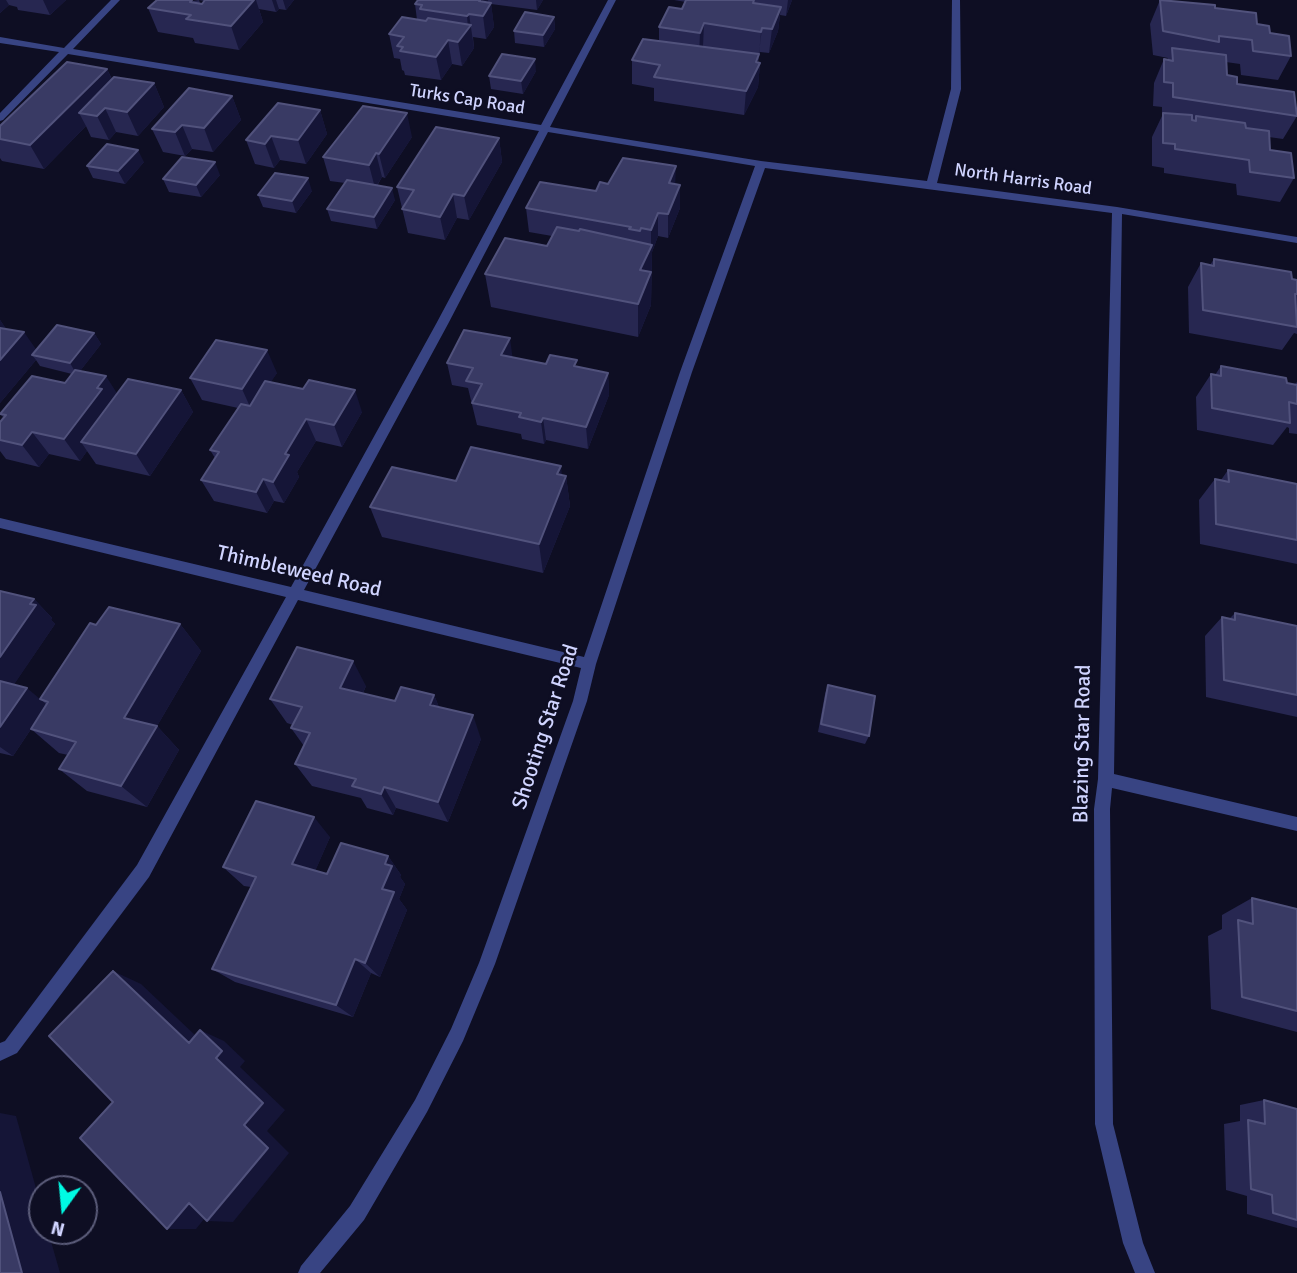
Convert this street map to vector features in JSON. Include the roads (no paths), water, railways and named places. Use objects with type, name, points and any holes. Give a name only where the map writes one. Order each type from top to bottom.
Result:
[{"type":"street","points":[[0,118],[116,0]]},
{"type":"street","points":[[0,1052],[11,1047],[143,871],[297,593],[612,0]]},
{"type":"street","name":"North Harris Road","points":[[956,0],[956,89],[931,185],[1117,210],[1297,240]]},
{"type":"street","name":"Turks Cap Road","points":[[0,40],[761,164],[931,185]]},
{"type":"street","name":"Shooting Star Road","points":[[308,1273],[357,1213],[421,1106],[457,1035],[492,951],[580,701],[589,664],[686,372],[761,164]]},
{"type":"street","name":"Blazing Star Road","points":[[1117,210],[1105,779],[1102,810],[1104,1124],[1133,1244],[1146,1273]]},
{"type":"street","name":"Thimbleweed Road","points":[[0,523],[589,664]]},
{"type":"street","points":[[1105,779],[1297,824]]}]
